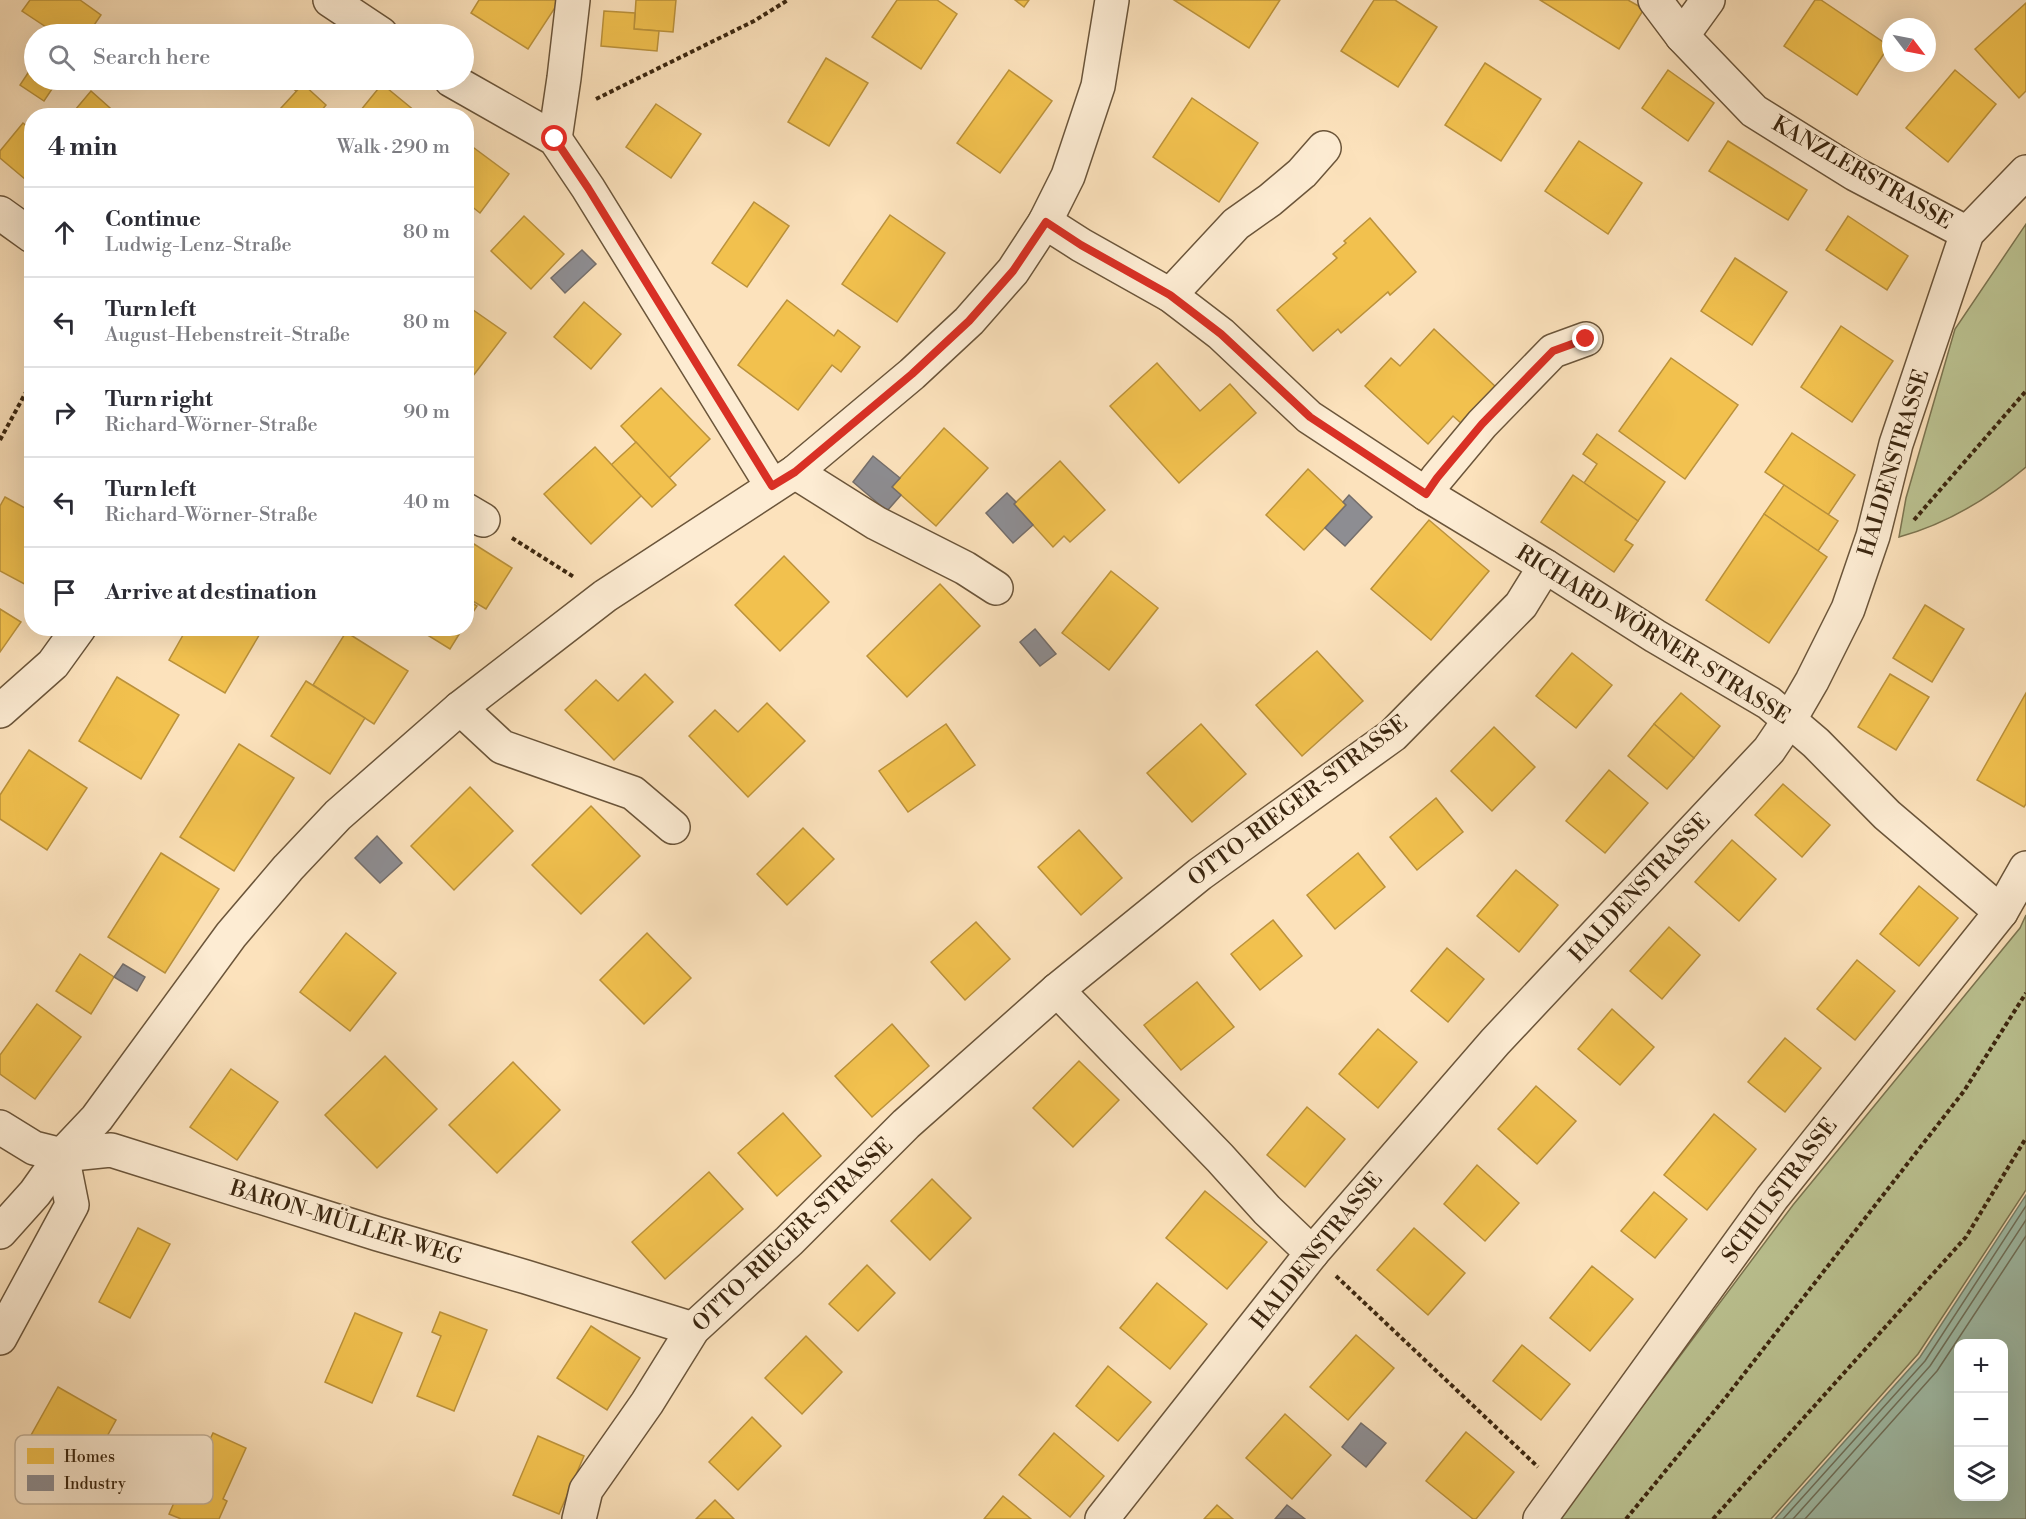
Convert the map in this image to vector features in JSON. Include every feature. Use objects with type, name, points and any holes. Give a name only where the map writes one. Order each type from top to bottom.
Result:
[{"type":"street","points":[[330,0],[366,24]]},
{"type":"street","points":[[555,139],[573,0]]},
{"type":"street","points":[[0,1232],[35,1193],[62,1155],[97,1118],[231,935],[288,868],[338,815],[460,708],[605,596],[783,479],[912,374],[969,321],[1013,271],[1046,222],[1068,176],[1098,86],[1112,0]]},
{"type":"street","name":"KANZLERSTRASSE","points":[[1655,0],[1682,36],[1754,111],[1855,174],[1967,232]]},
{"type":"street","points":[[1682,36],[1708,0]]},
{"type":"street","points":[[469,90],[555,139],[783,479],[965,568],[996,588]]},
{"type":"street","points":[[1170,295],[1236,224],[1302,173],[1324,148]]},
{"type":"street","name":"HALDENSTRASSE","points":[[1102,1519],[1312,1253],[1495,1042],[1769,750],[1812,681],[1848,609],[1873,536],[1896,444],[1967,232],[2026,172]]},
{"type":"street","points":[[0,213],[24,230]]},
{"type":"street","name":"RICHARD-WÖRNER-STRASSE","points":[[1046,222],[1081,245],[1170,295],[1221,334],[1310,417],[1426,494],[1655,636],[1769,703],[1816,742],[1887,815],[2001,912]]},
{"type":"street","points":[[1426,494],[1482,424],[1553,351],[1586,339]]},
{"type":"street","name":"OTTO-RIEGER-STRASSE","points":[[579,1519],[586,1490],[647,1403],[693,1329],[789,1241],[906,1124],[1056,990],[1200,874],[1393,735],[1521,605],[1545,566]]},
{"type":"street","points":[[0,711],[53,664],[73,636]]},
{"type":"street","points":[[460,708],[502,747],[633,793],[673,827]]},
{"type":"street","name":"SCHULSTRASSE","points":[[1540,1519],[1772,1198],[2001,912],[2026,868]]},
{"type":"street","points":[[1056,990],[1220,1158],[1267,1210],[1312,1253]]},
{"type":"street","name":"BARON-MÜLLER-WEG","points":[[0,1127],[34,1148],[62,1155],[111,1150],[693,1329]]},
{"type":"street","points":[[0,1338],[72,1205],[62,1155]]},
{"type":"path","points":[[555,139],[588,102],[754,21],[788,0]]},
{"type":"path","points":[[1873,536],[1899,537],[2026,391]]},
{"type":"path","points":[[0,440],[24,396]]},
{"type":"path","points":[[475,515],[605,596]]},
{"type":"path","points":[[1626,1519],[1726,1397],[1964,1091],[2026,993]]},
{"type":"path","points":[[1713,1519],[1966,1237],[2026,1138]]},
{"type":"path","points":[[1312,1253],[1562,1490]]},
{"type":"shaded area","points":[[2026,224],[2026,467],[1997,490],[1950,518],[1899,537],[1906,498],[1955,329]]},
{"type":"shaded area","points":[[2026,915],[2026,1190],[1918,1354],[1771,1519],[1558,1519],[1793,1205],[2020,928]]},
{"type":"water","points":[[2026,1195],[2026,1519],[1775,1519],[1920,1357]]},
{"type":"building: Homes","points":[[30,0],[80,0],[101,15],[95,24],[42,24],[22,11]]},
{"type":"building: Homes","points":[[479,0],[560,0],[528,49],[471,13]]},
{"type":"building: Homes","points":[[636,0],[676,0],[673,32],[634,29]]},
{"type":"building: Homes","points":[[897,0],[937,0],[957,14],[921,69],[872,37]]},
{"type":"building: Homes","points":[[1015,0],[1029,0],[1024,7]]},
{"type":"building: Homes","points":[[1174,0],[1280,0],[1249,48]]},
{"type":"building: Homes","points":[[1374,0],[1395,0],[1437,27],[1398,87],[1341,51]]},
{"type":"building: Homes","points":[[1540,0],[1628,0],[1644,9],[1619,49]]},
{"type":"building: Homes","points":[[1815,0],[1821,0],[1882,41],[1882,57],[1857,95],[1784,46]]},
{"type":"building: Homes","points":[[2026,3],[2026,91],[2019,98],[1975,49]]},
{"type":"building: Homes","points":[[604,11],[635,13],[634,29],[659,31],[657,51],[601,46]]},
{"type":"building: Homes","points":[[826,58],[868,83],[829,146],[788,122]]},
{"type":"building: Homes","points":[[1485,63],[1541,99],[1501,161],[1445,125]]},
{"type":"building: Homes","points":[[1009,70],[1052,101],[1000,173],[957,143]]},
{"type":"building: Homes","points":[[1668,70],[1714,103],[1688,141],[1642,108]]},
{"type":"building: Homes","points":[[1955,70],[1996,104],[1948,162],[1906,128]]},
{"type":"building: Homes","points":[[28,90],[51,90],[44,101]]},
{"type":"building: Homes","points":[[298,90],[310,90],[326,105],[324,108],[281,108]]},
{"type":"building: Homes","points":[[377,90],[389,90],[411,108],[362,108]]},
{"type":"building: Homes","points":[[91,91],[110,108],[77,108]]},
{"type":"building: Homes","points":[[1192,98],[1258,143],[1219,202],[1153,157]]},
{"type":"building: Homes","points":[[656,104],[701,134],[671,178],[626,147]]},
{"type":"building: Homes","points":[[24,124],[24,178],[0,158],[0,151]]},
{"type":"building: Homes","points":[[1579,141],[1642,183],[1608,234],[1545,191]]},
{"type":"building: Homes","points":[[1728,141],[1807,190],[1788,220],[1709,171]]},
{"type":"building: Homes","points":[[474,148],[509,174],[480,213],[474,208]]},
{"type":"building: Homes","points":[[754,202],[789,226],[747,287],[712,263]]},
{"type":"building: Homes","points":[[890,215],[945,253],[897,322],[842,284]]},
{"type":"building: Homes","points":[[524,216],[564,254],[531,289],[491,251]]},
{"type":"building: Homes","points":[[1848,216],[1908,256],[1887,290],[1826,250]]},
{"type":"building: Homes","points":[[1370,218],[1416,272],[1390,295],[1388,292],[1341,333],[1338,329],[1313,351],[1277,310],[1337,258],[1333,254]]},
{"type":"building: Homes","points":[[1735,258],[1787,292],[1752,345],[1701,311]]},
{"type":"building: Homes","points":[[787,300],[834,336],[838,330],[860,347],[841,372],[832,365],[798,410],[738,365]]},
{"type":"building: Homes","points":[[584,302],[621,334],[591,369],[554,337]]},
{"type":"building: Homes","points":[[474,311],[506,333],[474,375]]},
{"type":"building: Homes","points":[[1841,326],[1893,361],[1852,422],[1801,387]]},
{"type":"building: Homes","points":[[1434,329],[1496,387],[1462,424],[1453,416],[1428,444],[1365,386],[1391,358],[1400,366]]},
{"type":"building: Homes","points":[[1671,358],[1738,405],[1685,479],[1619,431]]},
{"type":"building: Homes","points":[[1157,363],[1200,411],[1230,384],[1256,413],[1179,483],[1110,406]]},
{"type":"building: Homes","points":[[661,388],[710,439],[669,478],[621,426]]},
{"type":"building: Homes","points":[[944,428],[988,468],[936,526],[892,487]]},
{"type":"building: Homes","points":[[1792,433],[1855,475],[1828,515],[1765,472]]},
{"type":"building: Homes","points":[[1597,434],[1665,482],[1638,521],[1584,483],[1597,464],[1583,454]]},
{"type":"building: Homes","points":[[636,442],[676,485],[652,507],[611,465]]},
{"type":"building: Homes","points":[[595,447],[641,496],[591,544],[544,494]]},
{"type":"building: Homes","points":[[1060,461],[1105,510],[1070,542],[1064,536],[1053,547],[1014,504]]},
{"type":"building: Homes","points":[[1308,469],[1346,505],[1304,550],[1266,515]]},
{"type":"building: Homes","points":[[1573,475],[1638,521],[1625,540],[1633,545],[1614,572],[1541,522]]},
{"type":"building: Homes","points":[[1784,485],[1838,521],[1818,551],[1764,514]]},
{"type":"building: Homes","points":[[5,497],[24,508],[24,584],[0,571],[0,506]]},
{"type":"building: Homes","points":[[1764,514],[1827,557],[1769,643],[1706,600]]},
{"type":"building: Homes","points":[[1429,520],[1489,571],[1431,640],[1371,589]]},
{"type":"building: Homes","points":[[474,544],[512,568],[486,609],[474,602]]},
{"type":"building: Homes","points":[[784,556],[829,602],[780,651],[735,605]]},
{"type":"building: Homes","points":[[1111,571],[1158,608],[1109,670],[1062,633]]},
{"type":"building: Homes","points":[[940,584],[980,626],[907,697],[867,656]]},
{"type":"building: Homes","points":[[1925,605],[1964,629],[1932,682],[1893,658]]},
{"type":"building: Homes","points":[[0,609],[21,622],[0,652]]},
{"type":"building: Homes","points":[[182,636],[259,636],[225,693],[169,660]]},
{"type":"building: Homes","points":[[344,636],[352,636],[408,671],[374,724],[313,685]]},
{"type":"building: Homes","points":[[429,636],[458,636],[450,649]]},
{"type":"building: Homes","points":[[1317,651],[1363,701],[1302,756],[1256,705]]},
{"type":"building: Homes","points":[[1572,653],[1612,685],[1576,728],[1536,696]]},
{"type":"building: Homes","points":[[645,674],[673,702],[614,760],[565,710],[596,680],[618,701]]},
{"type":"building: Homes","points":[[1890,674],[1929,697],[1896,750],[1858,727]]},
{"type":"building: Homes","points":[[117,677],[179,715],[141,779],[79,741]]},
{"type":"building: Homes","points":[[306,681],[365,718],[330,774],[271,736]]},
{"type":"building: Homes","points":[[1681,693],[1720,726],[1694,758],[1654,724]]},
{"type":"building: Homes","points":[[2026,693],[2026,804],[2024,807],[1977,780]]},
{"type":"building: Homes","points":[[767,703],[805,741],[748,797],[689,736],[715,710],[738,732]]},
{"type":"building: Homes","points":[[946,724],[975,765],[908,812],[879,771]]},
{"type":"building: Homes","points":[[1201,724],[1246,774],[1192,822],[1147,773]]},
{"type":"building: Homes","points":[[1654,724],[1694,758],[1667,789],[1628,756]]},
{"type":"building: Homes","points":[[1494,727],[1535,767],[1492,811],[1451,771]]},
{"type":"building: Homes","points":[[239,744],[294,778],[234,871],[180,837]]},
{"type":"building: Homes","points":[[29,750],[87,788],[47,850],[0,819],[0,795]]},
{"type":"building: Homes","points":[[1609,770],[1648,803],[1605,853],[1566,821]]},
{"type":"building: Homes","points":[[1783,784],[1830,825],[1802,857],[1755,815]]},
{"type":"building: Homes","points":[[470,787],[513,831],[454,890],[411,846]]},
{"type":"building: Homes","points":[[1436,798],[1463,832],[1417,870],[1390,837]]},
{"type":"building: Homes","points":[[591,806],[640,856],[581,914],[532,865]]},
{"type":"building: Homes","points":[[803,828],[834,859],[787,905],[757,874]]},
{"type":"building: Homes","points":[[1079,830],[1122,878],[1081,915],[1038,867]]},
{"type":"building: Homes","points":[[1732,840],[1776,879],[1739,921],[1695,882]]},
{"type":"building: Homes","points":[[161,853],[219,889],[165,973],[108,937]]},
{"type":"building: Homes","points":[[1358,853],[1385,887],[1335,929],[1307,895]]},
{"type":"building: Homes","points":[[1516,870],[1558,905],[1519,952],[1477,916]]},
{"type":"building: Homes","points":[[1919,886],[1958,918],[1919,966],[1880,934]]},
{"type":"building: Homes","points":[[1273,920],[1302,956],[1260,990],[1231,954]]},
{"type":"building: Homes","points":[[976,922],[1010,959],[965,1000],[931,962]]},
{"type":"building: Homes","points":[[1669,927],[1700,955],[1662,999],[1630,971]]},
{"type":"building: Homes","points":[[346,933],[396,973],[350,1031],[300,992]]},
{"type":"building: Homes","points":[[647,933],[691,978],[644,1024],[600,980]]},
{"type":"building: Homes","points":[[1447,948],[1484,979],[1448,1022],[1411,991]]},
{"type":"building: Homes","points":[[80,954],[114,977],[91,1014],[56,991]]},
{"type":"building: Homes","points":[[1857,960],[1895,991],[1855,1040],[1817,1009]]},
{"type":"building: Homes","points":[[1197,982],[1234,1027],[1181,1070],[1144,1025]]},
{"type":"building: Homes","points":[[37,1004],[81,1037],[35,1099],[0,1074],[0,1055]]},
{"type":"building: Homes","points":[[1612,1009],[1654,1047],[1620,1085],[1578,1049]]},
{"type":"building: Homes","points":[[892,1024],[929,1066],[872,1117],[835,1076]]},
{"type":"building: Homes","points":[[1378,1029],[1417,1062],[1378,1108],[1339,1074]]},
{"type":"building: Homes","points":[[1785,1038],[1821,1068],[1785,1112],[1748,1082]]},
{"type":"building: Homes","points":[[385,1056],[437,1109],[377,1168],[325,1115]]},
{"type":"building: Homes","points":[[1079,1061],[1119,1100],[1073,1147],[1033,1108]]},
{"type":"building: Homes","points":[[513,1062],[560,1110],[497,1173],[449,1125]]},
{"type":"building: Homes","points":[[231,1069],[278,1102],[237,1160],[190,1127]]},
{"type":"building: Homes","points":[[1536,1086],[1576,1121],[1537,1164],[1498,1129]]},
{"type":"building: Homes","points":[[1307,1107],[1345,1139],[1305,1187],[1267,1155]]},
{"type":"building: Homes","points":[[783,1113],[821,1156],[777,1196],[738,1153]]},
{"type":"building: Homes","points":[[1714,1114],[1756,1149],[1707,1210],[1664,1175]]},
{"type":"building: Homes","points":[[1477,1165],[1519,1203],[1485,1241],[1444,1204]]},
{"type":"building: Homes","points":[[709,1172],[743,1209],[665,1279],[632,1242]]},
{"type":"building: Homes","points":[[932,1179],[971,1218],[930,1260],[891,1221]]},
{"type":"building: Homes","points":[[1205,1191],[1267,1242],[1227,1289],[1166,1238]]},
{"type":"building: Homes","points":[[1654,1192],[1687,1219],[1655,1258],[1621,1231]]},
{"type":"building: Homes","points":[[138,1228],[170,1244],[130,1318],[99,1302]]},
{"type":"building: Homes","points":[[1414,1228],[1465,1273],[1428,1315],[1377,1270]]},
{"type":"building: Homes","points":[[867,1265],[895,1293],[858,1331],[829,1304]]},
{"type":"building: Homes","points":[[1592,1266],[1633,1299],[1590,1351],[1550,1318]]},
{"type":"building: Homes","points":[[1157,1283],[1207,1324],[1170,1369],[1120,1328]]},
{"type":"building: Homes","points":[[440,1312],[487,1330],[454,1411],[417,1396],[441,1336],[432,1332]]},
{"type":"building: Homes","points":[[355,1313],[402,1333],[372,1403],[325,1382]]},
{"type":"building: Homes","points":[[591,1326],[640,1358],[607,1410],[557,1378]]},
{"type":"building: Homes","points":[[1356,1335],[1394,1368],[1348,1420],[1310,1387]]},
{"type":"building: Homes","points":[[806,1336],[842,1372],[802,1414],[765,1378]]},
{"type":"building: Homes","points":[[1522,1345],[1570,1384],[1541,1420],[1493,1381]]},
{"type":"building: Homes","points":[[1108,1366],[1151,1402],[1118,1441],[1076,1406]]},
{"type":"building: Homes","points":[[58,1387],[116,1420],[108,1435],[31,1435]]},
{"type":"building: Homes","points":[[1285,1414],[1331,1455],[1292,1499],[1246,1458]]},
{"type":"building: Homes","points":[[752,1417],[781,1446],[738,1490],[709,1462]]},
{"type":"building: Homes","points":[[1466,1432],[1514,1472],[1476,1519],[1473,1519],[1426,1481]]},
{"type":"building: Homes","points":[[213,1433],[246,1448],[223,1499],[227,1501],[219,1519],[181,1519],[169,1514],[173,1504],[213,1504]]},
{"type":"building: Homes","points":[[1054,1433],[1104,1476],[1070,1517],[1019,1475]]},
{"type":"building: Homes","points":[[538,1436],[584,1456],[559,1514],[513,1495]]},
{"type":"building: Homes","points":[[1003,1496],[1031,1519],[984,1519]]},
{"type":"building: Homes","points":[[715,1500],[734,1519],[696,1519]]},
{"type":"building: Homes","points":[[1217,1505],[1233,1519],[1204,1519]]},
{"type":"building: Industry","points":[[582,250],[596,264],[565,293],[551,278]]},
{"type":"building: Industry","points":[[873,456],[900,478],[892,487],[901,495],[887,511],[853,482]]},
{"type":"building: Industry","points":[[1007,493],[1033,525],[1013,543],[986,513]]},
{"type":"building: Industry","points":[[1349,495],[1372,517],[1345,546],[1325,528],[1346,505],[1343,502]]},
{"type":"building: Industry","points":[[1035,629],[1056,654],[1040,666],[1020,642]]},
{"type":"building: Industry","points":[[377,836],[402,863],[380,883],[355,858]]},
{"type":"building: Industry","points":[[123,964],[145,977],[137,991],[114,977]]},
{"type":"building: Industry","points":[[1361,1423],[1386,1443],[1366,1467],[1342,1447]]},
{"type":"building: Industry","points":[[1287,1505],[1305,1519],[1275,1519]]},
{"type":"route","points":[[555,139],[588,188],[772,486],[795,472],[912,374],[969,321],[1013,271],[1046,222],[1081,245],[1170,295],[1221,334],[1310,417],[1426,494],[1482,424],[1553,351],[1586,339]]}]
